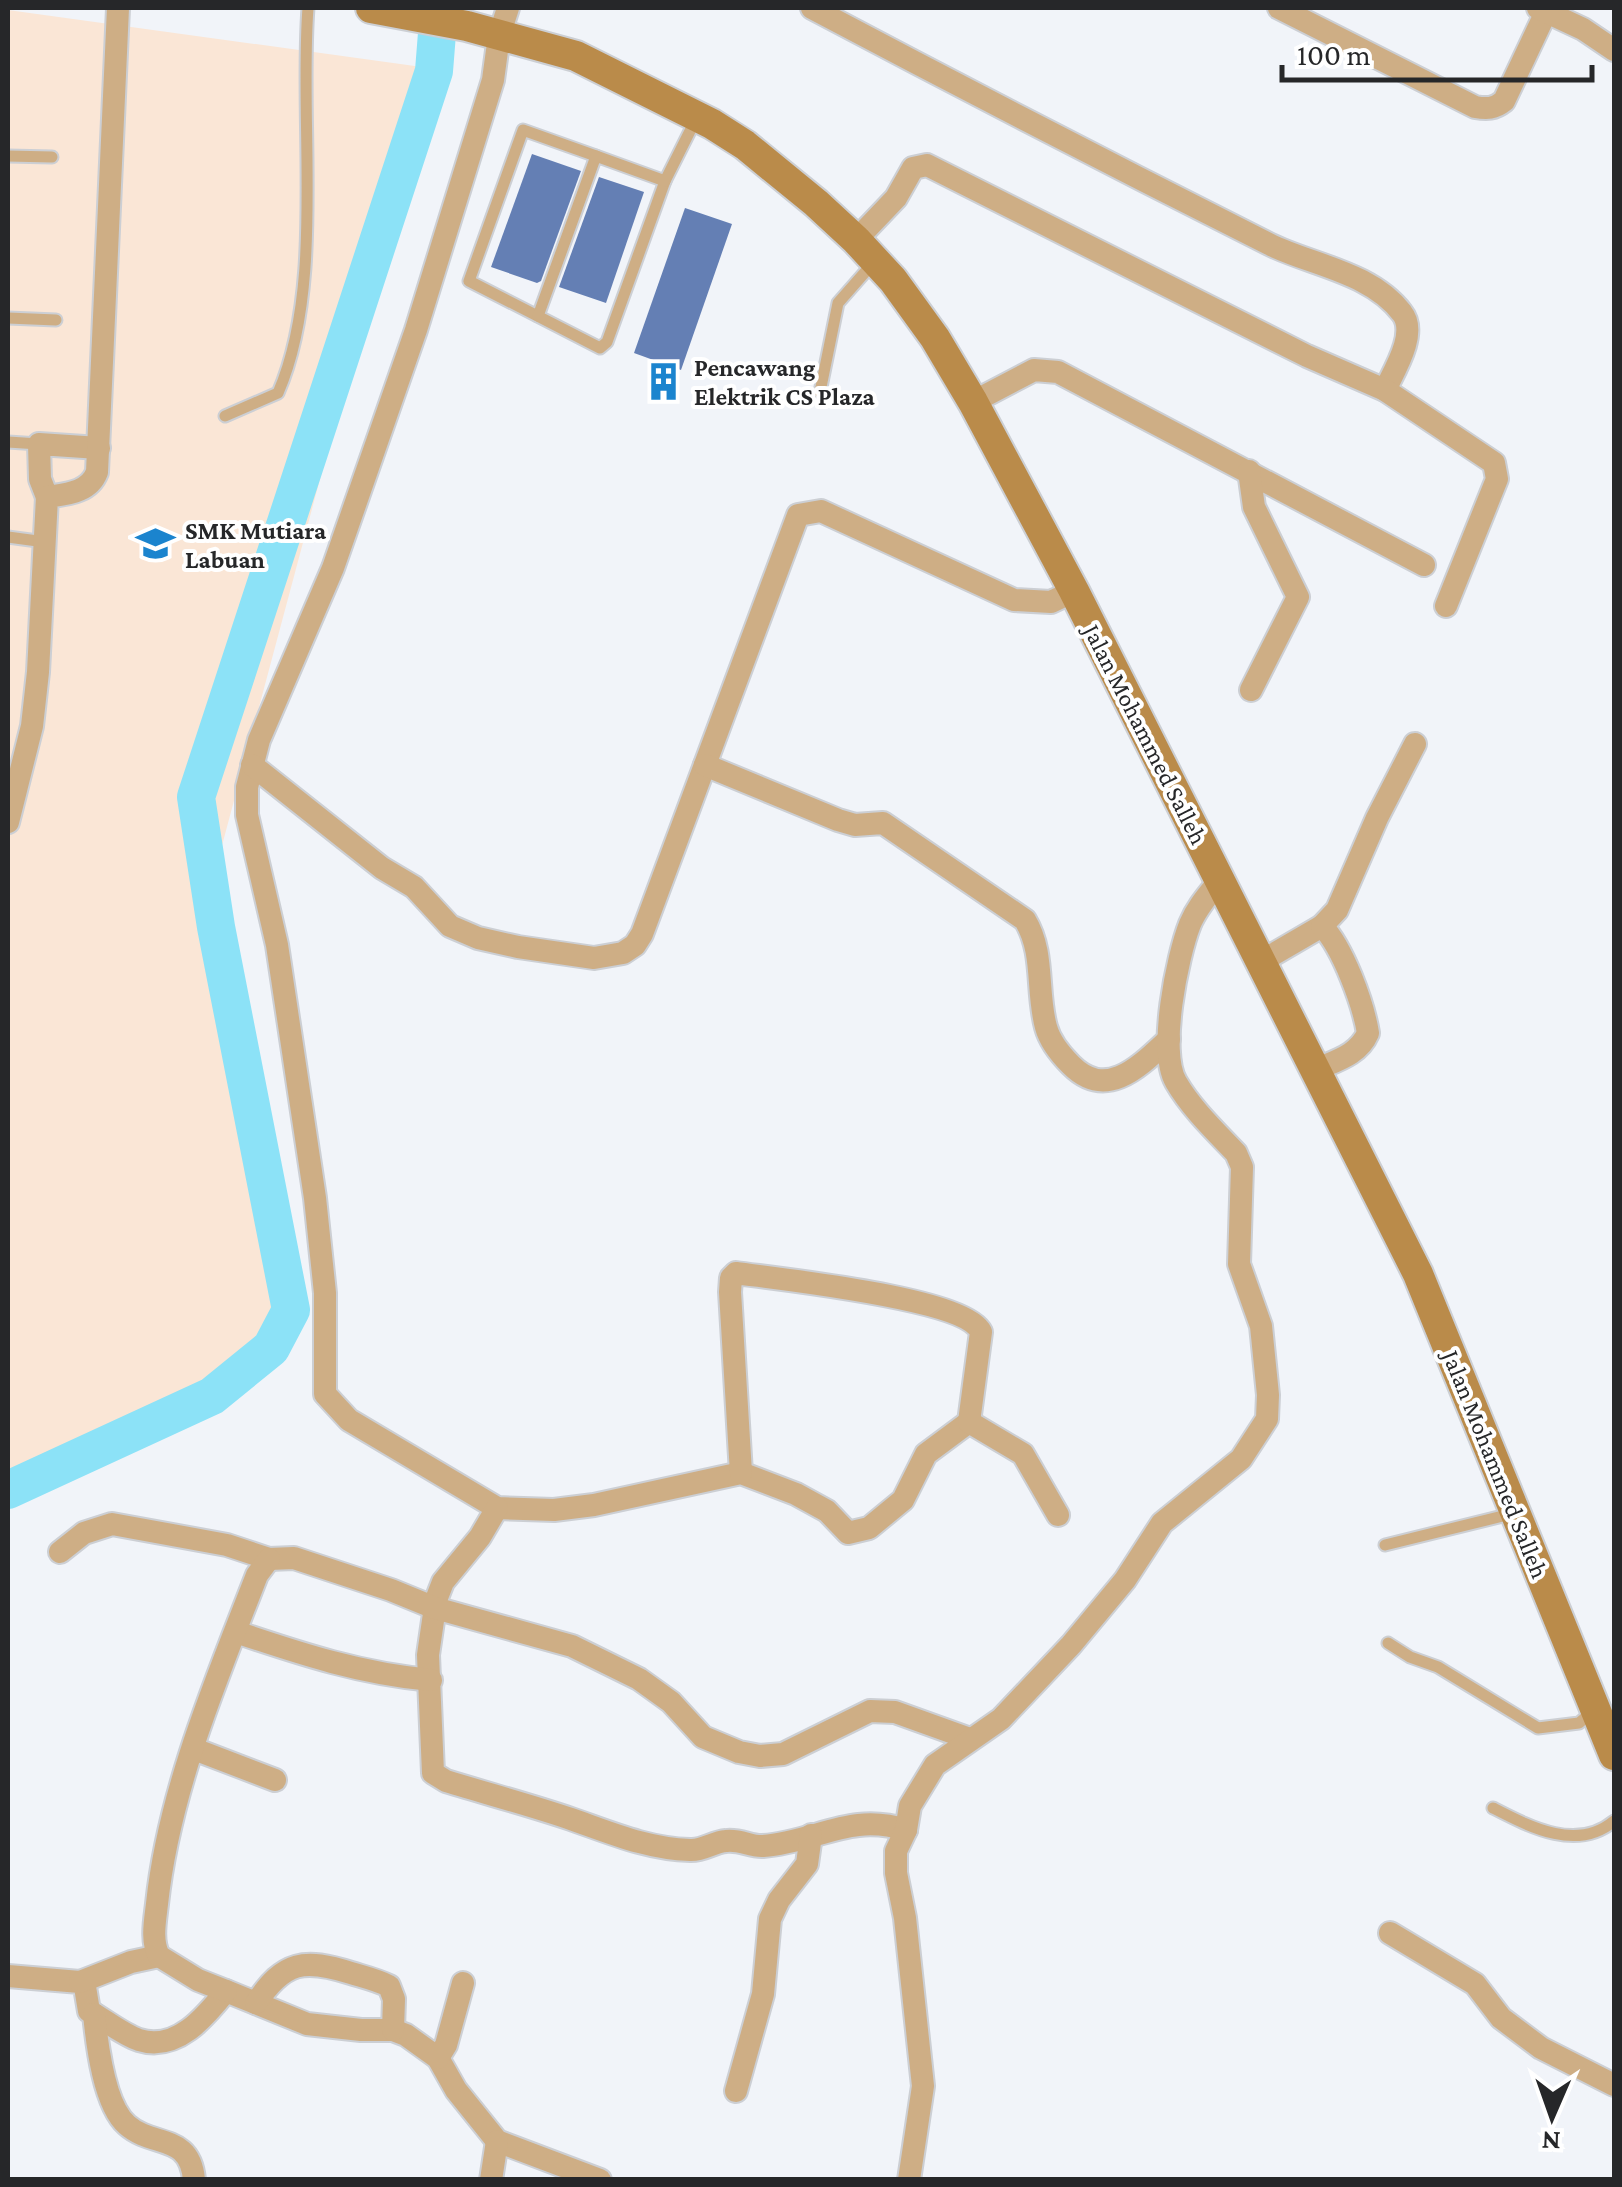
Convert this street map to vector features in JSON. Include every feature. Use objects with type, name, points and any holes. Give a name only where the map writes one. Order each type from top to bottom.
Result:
[{"type":"main road","name":"Jalan Mohammed Salleh","points":[[371,8],[467,26],[504,22],[698,117],[745,145],[816,203],[893,280],[935,338],[1074,591],[1418,1274],[1614,1756]]},
{"type":"street","points":[[46,497],[80,490],[91,484],[97,472],[118,8]]},
{"type":"street","points":[[812,8],[1157,189],[1276,248],[1343,270],[1376,292],[1402,311],[1408,326],[1384,390]]},
{"type":"street","points":[[1279,8],[1474,108],[1496,108],[1504,101],[1542,10],[1583,29],[1614,50]]},
{"type":"street","points":[[1583,29],[1595,8]]},
{"type":"street","points":[[504,22],[488,97],[416,330],[333,568],[259,740],[247,787],[248,815],[277,946],[316,1198],[325,1293],[326,1394],[349,1420],[497,1508],[554,1510],[594,1505],[741,1473],[796,1494],[827,1511],[848,1532],[859,1532],[870,1528],[903,1500],[926,1454],[969,1422],[981,1332],[972,1320],[934,1307],[854,1290],[736,1273],[731,1278],[730,1292],[741,1473]]},
{"type":"street","points":[[865,251],[914,168],[927,166],[1307,356],[1384,390],[1494,462],[1496,479],[1446,606]]},
{"type":"street","points":[[973,402],[1034,370],[1058,372],[1424,565]]},
{"type":"street","points":[[8,822],[32,726],[45,542],[46,497],[40,478],[39,444],[100,448]]},
{"type":"street","points":[[1249,472],[1254,506],[1298,596],[1252,690]]},
{"type":"street","points":[[252,765],[382,868],[414,886],[450,926],[478,938],[518,947],[594,958],[623,954],[642,934],[798,515],[822,512],[1014,600],[1051,602],[1074,591]]},
{"type":"street","points":[[1262,961],[1322,926],[1336,910],[1415,744]]},
{"type":"street","points":[[705,765],[838,820],[855,825],[883,823],[1024,920],[1036,944],[1046,1028],[1064,1058],[1086,1079],[1115,1079],[1144,1062],[1168,1039]]},
{"type":"street","points":[[909,2180],[923,2086],[896,1851],[906,1830],[910,1806],[935,1765],[1000,1718],[1071,1644],[1124,1580],[1162,1523],[1241,1458],[1266,1420],[1268,1395],[1261,1326],[1239,1264],[1242,1167],[1236,1153],[1174,1080],[1168,1039],[1182,951],[1190,926],[1199,905],[1220,880]]},
{"type":"street","points":[[1314,1071],[1360,1048],[1368,1033],[1337,948],[1322,926]]},
{"type":"street","points":[[969,1422],[1023,1454],[1058,1515]]},
{"type":"street","points":[[497,1508],[480,1537],[443,1582],[435,1608],[428,1655],[434,1774],[446,1782],[662,1848],[701,1850],[712,1844],[741,1840],[759,1847],[851,1824],[882,1823],[906,1830]]},
{"type":"street","points":[[60,1552],[84,1533],[112,1524],[227,1544],[269,1559],[294,1558],[435,1608],[572,1646],[640,1679],[681,1712],[704,1737],[739,1752],[760,1756],[783,1754],[870,1710],[895,1712],[970,1739]]},
{"type":"street","points":[[159,1956],[154,1934],[161,1863],[194,1749],[257,1575],[269,1559]]},
{"type":"street","points":[[236,1632],[340,1666],[382,1676],[430,1680]]},
{"type":"street","points":[[194,1749],[274,1780]]},
{"type":"street","points":[[736,2092],[763,1994],[770,1919],[807,1864],[811,1835]]},
{"type":"street","points":[[1390,1933],[1475,1984],[1500,2018],[1541,2048],[1614,2085]]},
{"type":"street","points":[[8,1976],[80,1982],[131,1962],[159,1956],[198,1980],[306,2024],[393,2030],[438,2058],[456,2090],[497,2142],[600,2180]]},
{"type":"street","points":[[256,2004],[272,1979],[293,1966],[310,1964],[389,1986],[394,1999],[393,2030]]},
{"type":"street","points":[[80,1982],[86,2006],[138,2040],[172,2038],[198,2026],[226,1991]]},
{"type":"street","points":[[438,2058],[446,2045],[463,1982]]},
{"type":"street","points":[[94,2014],[107,2090],[124,2123],[184,2152],[194,2180]]},
{"type":"street","points":[[492,2180],[497,2142]]},
{"type":"lane","points":[[224,416],[278,393],[292,360],[304,273],[308,8]]},
{"type":"lane","points":[[665,181],[523,130],[470,281],[600,348],[608,342],[665,181],[698,117]]},
{"type":"lane","points":[[8,156],[52,157]]},
{"type":"lane","points":[[538,316],[596,156]]},
{"type":"lane","points":[[820,392],[838,303],[865,251]]},
{"type":"lane","points":[[8,318],[56,320]]},
{"type":"lane","points":[[8,442],[39,444]]},
{"type":"lane","points":[[8,536],[45,542]]},
{"type":"lane","points":[[1385,1545],[1515,1514]]},
{"type":"lane","points":[[1388,1643],[1410,1657],[1438,1667],[1538,1728],[1578,1723],[1596,1710]]},
{"type":"lane","points":[[1493,1808],[1524,1824],[1568,1836],[1587,1835],[1614,1820]]},
{"type":"shaded area","name":"SMK Mutiara Labuan","points":[[8,10],[422,67],[385,236],[220,853],[286,1311],[218,1383],[8,1471]]},
{"type":"building","points":[[532,154],[581,171],[537,283],[491,267]]},
{"type":"building","points":[[599,177],[644,192],[606,303],[559,287]]},
{"type":"building","points":[[685,208],[732,224],[681,370],[634,353]]},
{"type":"waterway","points":[[8,1490],[212,1396],[271,1348],[291,1310],[216,927],[196,797],[434,71],[439,8]]},
{"type":"place","name":"Pencawang Elektrik CS Plaza","points":[[664,381]]},
{"type":"place","name":"SMK Mutiara Labuan","points":[[155,544]]}]
